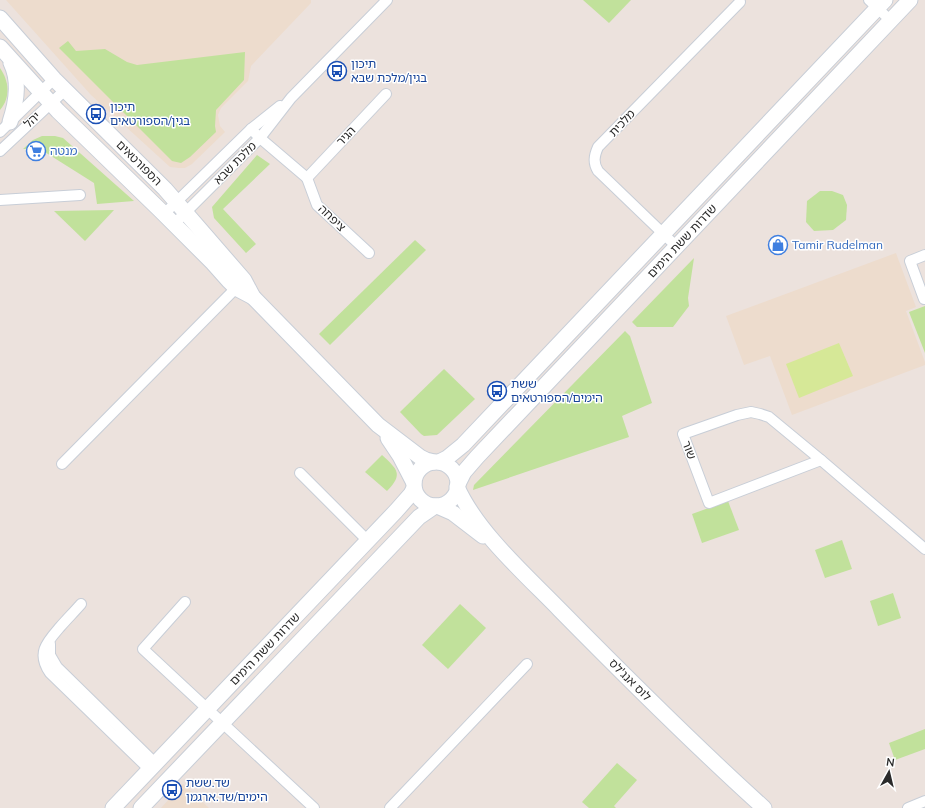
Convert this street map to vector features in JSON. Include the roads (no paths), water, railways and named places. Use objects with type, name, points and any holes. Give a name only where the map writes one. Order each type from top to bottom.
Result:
[{"type":"main road","name":"שדרות ששת הימים","points":[[458,486],[464,472],[477,457],[910,0]]},
{"type":"main road","name":"שדרות ששת הימים","points":[[436,462],[447,458],[463,445],[664,234],[877,3]]},
{"type":"main road","name":"הספורטאים","points":[[0,18],[54,79],[181,207],[240,284]]},
{"type":"main road","name":"הספורטאים","points":[[4,52],[50,103],[169,219],[240,284],[378,425],[420,457],[436,462]]},
{"type":"main road","points":[[4,52],[15,72],[16,87],[15,102],[5,127]]},
{"type":"main road","name":"הספורטאים","points":[[378,425],[400,456],[414,485]]},
{"type":"main road","points":[[436,462],[447,465],[453,471],[457,479],[458,486],[452,499],[445,504],[436,506],[428,505],[421,501],[416,494],[414,477],[426,464],[436,462]]},
{"type":"main road","name":"שדרות ששת הימים","points":[[113,808],[405,502],[414,485]]},
{"type":"main road","name":"לוס אנג'לס","points":[[458,486],[466,505],[500,548],[654,704],[764,808]]},
{"type":"main road","name":"שדרות ששת הימים","points":[[141,808],[418,517],[436,506]]},
{"type":"main road","name":"לוס אנג'לס","points":[[436,506],[453,513],[500,548]]},
{"type":"street","name":"מלכת שבא","points":[[169,219],[260,138],[291,98],[387,0]]},
{"type":"street","name":"מלכית","points":[[677,247],[598,171],[595,166],[595,153],[598,147],[740,2]]},
{"type":"street","points":[[877,3],[890,21]]},
{"type":"street","name":"יהל","points":[[5,127],[39,92],[54,79]]},
{"type":"street","name":"יהל","points":[[0,151],[65,90]]},
{"type":"street","name":"הגיר","points":[[306,178],[386,94]]},
{"type":"street","name":"מלכת שבא","points":[[169,219],[251,129],[291,98]]},
{"type":"street","name":"ציפחה","points":[[251,129],[306,178],[317,206],[369,253]]},
{"type":"street","points":[[0,200],[80,195]]},
{"type":"street","points":[[924,299],[910,261],[925,255]]},
{"type":"street","points":[[62,464],[240,284]]},
{"type":"street","name":"שור","points":[[821,460],[709,503],[683,434],[737,415],[751,412],[760,414],[774,421],[821,460],[925,549]]},
{"type":"street","points":[[300,473],[368,541]]},
{"type":"street","points":[[185,602],[143,649],[314,808]]},
{"type":"street","points":[[81,604],[51,637],[49,648],[50,655],[56,667],[153,767]]},
{"type":"street","points":[[390,808],[527,664]]},
{"type":"street","points":[[908,808],[925,801]]},
{"type":"place","name":"תיכון בגין/מלכת שבא","points":[[337,71]]},
{"type":"place","name":"תיכון בגין/הספורטאים","points":[[96,114]]},
{"type":"place","name":"מנטה","points":[[36,151]]},
{"type":"place","name":"Tamir Rudelman","points":[[778,245]]},
{"type":"place","name":"ששת הימים/הספורטאים","points":[[497,391]]},
{"type":"place","name":"שד.ששת הימים/שד.ארגמן","points":[[172,790]]}]
